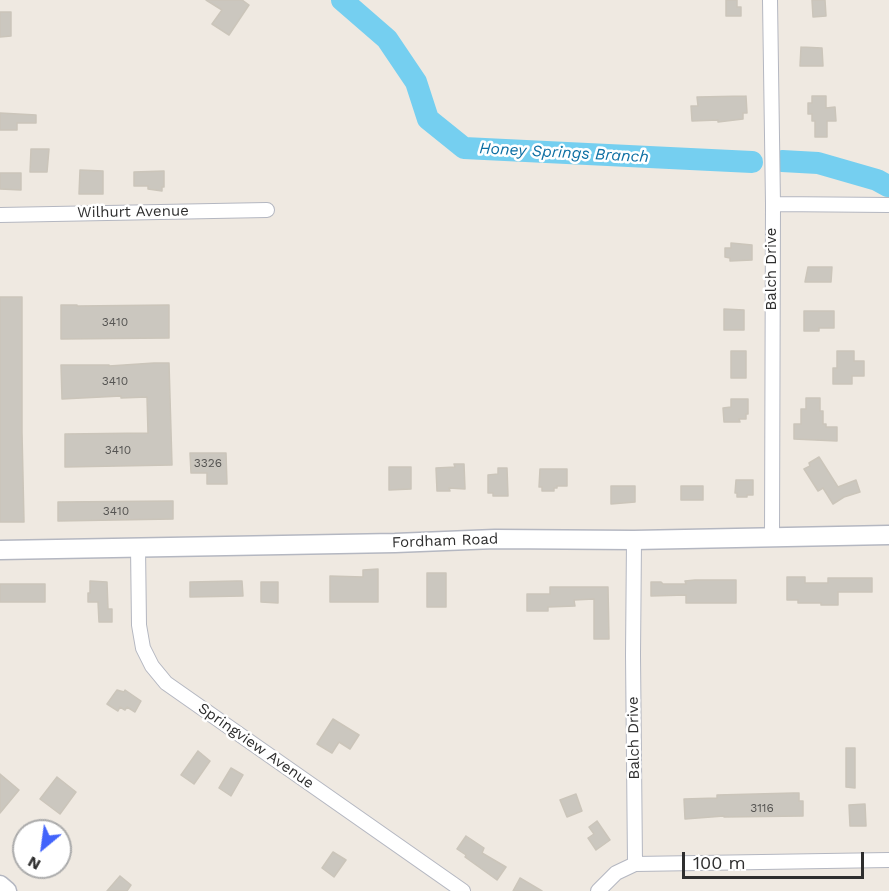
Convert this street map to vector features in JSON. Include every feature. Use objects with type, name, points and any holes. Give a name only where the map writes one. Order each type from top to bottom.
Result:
[{"type":"street","name":"Balch Drive","points":[[770,0],[773,204],[772,537]]},
{"type":"street","points":[[773,204],[889,204]]},
{"type":"street","name":"Wilhurt Avenue","points":[[0,215],[267,210]]},
{"type":"street","name":"Fordham Road","points":[[0,550],[495,539],[634,540],[889,535]]},
{"type":"street","name":"Balch Drive","points":[[634,540],[635,864]]},
{"type":"street","name":"Springview Avenue","points":[[138,547],[139,625],[143,648],[152,666],[166,683],[463,891]]},
{"type":"street","points":[[598,891],[616,873],[635,864],[889,860]]},
{"type":"street","points":[[0,885],[7,891]]},
{"type":"building","points":[[206,0],[242,0],[249,5],[229,35],[212,24],[222,10]]},
{"type":"building","points":[[726,0],[737,0],[737,7],[741,7],[741,16],[726,16]]},
{"type":"building","points":[[812,0],[825,0],[826,16],[813,17]]},
{"type":"building","points":[[0,12],[11,12],[11,36],[0,37]]},
{"type":"building","points":[[801,47],[822,48],[823,66],[800,66]]},
{"type":"building","points":[[746,96],[747,113],[743,113],[743,119],[718,122],[718,120],[692,121],[691,106],[698,106],[697,97]]},
{"type":"building","points":[[812,96],[826,96],[826,108],[835,107],[836,121],[827,121],[827,137],[815,137],[815,121],[812,121],[812,114],[808,114],[808,103],[812,103]]},
{"type":"building","points":[[0,113],[36,115],[36,123],[17,123],[17,130],[0,130]]},
{"type":"building","points":[[31,149],[49,149],[47,172],[30,172]]},
{"type":"building","points":[[80,170],[103,171],[103,194],[79,194]]},
{"type":"building","points":[[164,171],[162,191],[148,189],[148,186],[134,186],[134,172]]},
{"type":"building","points":[[0,173],[21,173],[21,190],[0,189]]},
{"type":"building","points":[[731,243],[752,245],[752,260],[730,261],[730,258],[725,257],[725,248],[731,248]]},
{"type":"building","points":[[808,267],[832,267],[831,282],[805,282]]},
{"type":"building","points":[[0,297],[22,297],[24,522],[0,522]]},
{"type":"building","points":[[61,305],[169,305],[169,338],[61,339]]},
{"type":"building","points":[[724,309],[744,310],[744,330],[724,330]]},
{"type":"building","points":[[804,311],[834,311],[834,328],[804,331]]},
{"type":"building","points":[[731,351],[746,351],[746,378],[731,378]]},
{"type":"building","points":[[837,351],[854,351],[854,361],[864,361],[864,376],[852,376],[852,384],[833,384],[833,368],[837,368]]},
{"type":"building","points":[[169,363],[172,465],[65,467],[65,434],[148,433],[147,397],[62,399],[61,365],[109,366]]},
{"type":"building","points":[[806,398],[820,398],[823,424],[826,424],[826,427],[837,427],[837,441],[794,439],[794,424],[801,424],[801,409],[806,409]]},
{"type":"building","points":[[731,399],[748,399],[746,419],[739,419],[740,422],[724,422],[723,408],[731,407]]},
{"type":"building","points":[[190,453],[226,453],[227,484],[207,484],[207,473],[191,473]]},
{"type":"building","points":[[819,457],[838,487],[856,480],[860,492],[844,497],[833,504],[823,488],[818,491],[804,469]]},
{"type":"building","points":[[454,464],[464,464],[465,489],[449,488],[450,491],[437,491],[436,468],[455,467]]},
{"type":"building","points":[[389,467],[411,467],[411,489],[389,490]]},
{"type":"building","points":[[498,468],[507,468],[508,496],[493,496],[493,493],[488,493],[488,475],[498,474]]},
{"type":"building","points":[[540,469],[567,469],[567,486],[557,486],[554,491],[542,491],[542,487],[539,487]]},
{"type":"building","points":[[736,480],[753,480],[753,495],[737,497]]},
{"type":"building","points":[[611,486],[635,486],[635,502],[611,504]]},
{"type":"building","points":[[681,486],[703,486],[703,500],[681,500]]},
{"type":"building","points":[[173,501],[173,519],[58,521],[58,502]]},
{"type":"building","points":[[378,569],[378,602],[330,602],[330,576],[363,577],[363,570]]},
{"type":"building","points":[[427,573],[446,573],[446,607],[427,607]]},
{"type":"building","points":[[787,577],[805,577],[805,583],[828,583],[828,578],[872,578],[872,592],[838,592],[838,605],[798,603],[798,600],[787,600]]},
{"type":"building","points":[[736,580],[736,603],[686,603],[686,595],[651,596],[651,582],[686,584],[685,581]]},
{"type":"building","points":[[90,581],[107,582],[108,609],[112,609],[112,622],[99,622],[98,602],[88,602]]},
{"type":"building","points":[[242,581],[243,596],[190,597],[190,582]]},
{"type":"building","points":[[261,582],[278,582],[278,603],[261,602]]},
{"type":"building","points":[[0,584],[45,584],[45,602],[0,602]]},
{"type":"building","points":[[550,587],[608,587],[609,639],[594,639],[594,599],[574,600],[575,606],[548,607],[548,611],[527,611],[527,594],[550,594]]},
{"type":"building","points":[[117,690],[124,692],[125,690],[141,701],[135,712],[127,707],[125,710],[120,707],[118,711],[107,704]]},
{"type":"building","points":[[333,719],[359,735],[350,749],[339,742],[332,753],[317,744]]},
{"type":"building","points":[[846,748],[855,748],[855,788],[846,787]]},
{"type":"building","points":[[198,751],[210,761],[194,784],[181,775]]},
{"type":"building","points":[[231,768],[243,775],[231,796],[219,788]]},
{"type":"building","points":[[0,774],[19,790],[0,813]]},
{"type":"building","points":[[57,777],[76,792],[60,814],[40,799]]},
{"type":"building","points":[[799,793],[799,801],[803,801],[803,816],[724,816],[685,819],[684,799],[717,798],[717,795]]},
{"type":"building","points":[[576,794],[582,811],[567,817],[560,800]]},
{"type":"building","points":[[865,804],[866,826],[850,826],[849,805]]},
{"type":"building","points":[[597,821],[610,840],[596,850],[588,838],[594,834],[589,827]]},
{"type":"building","points":[[466,836],[484,848],[482,853],[506,867],[497,880],[457,849]]},
{"type":"building","points":[[333,852],[346,860],[334,877],[322,868]]},
{"type":"building","points":[[120,876],[131,885],[127,891],[107,891]]},
{"type":"building","points":[[520,878],[542,891],[513,891]]},
{"type":"waterway","name":"Honey Springs Branch","points":[[342,0],[387,39],[416,82],[428,119],[464,148],[752,162]]},
{"type":"waterway","name":"Honey Springs Branch","points":[[782,161],[818,163],[877,180],[888,186]]}]
